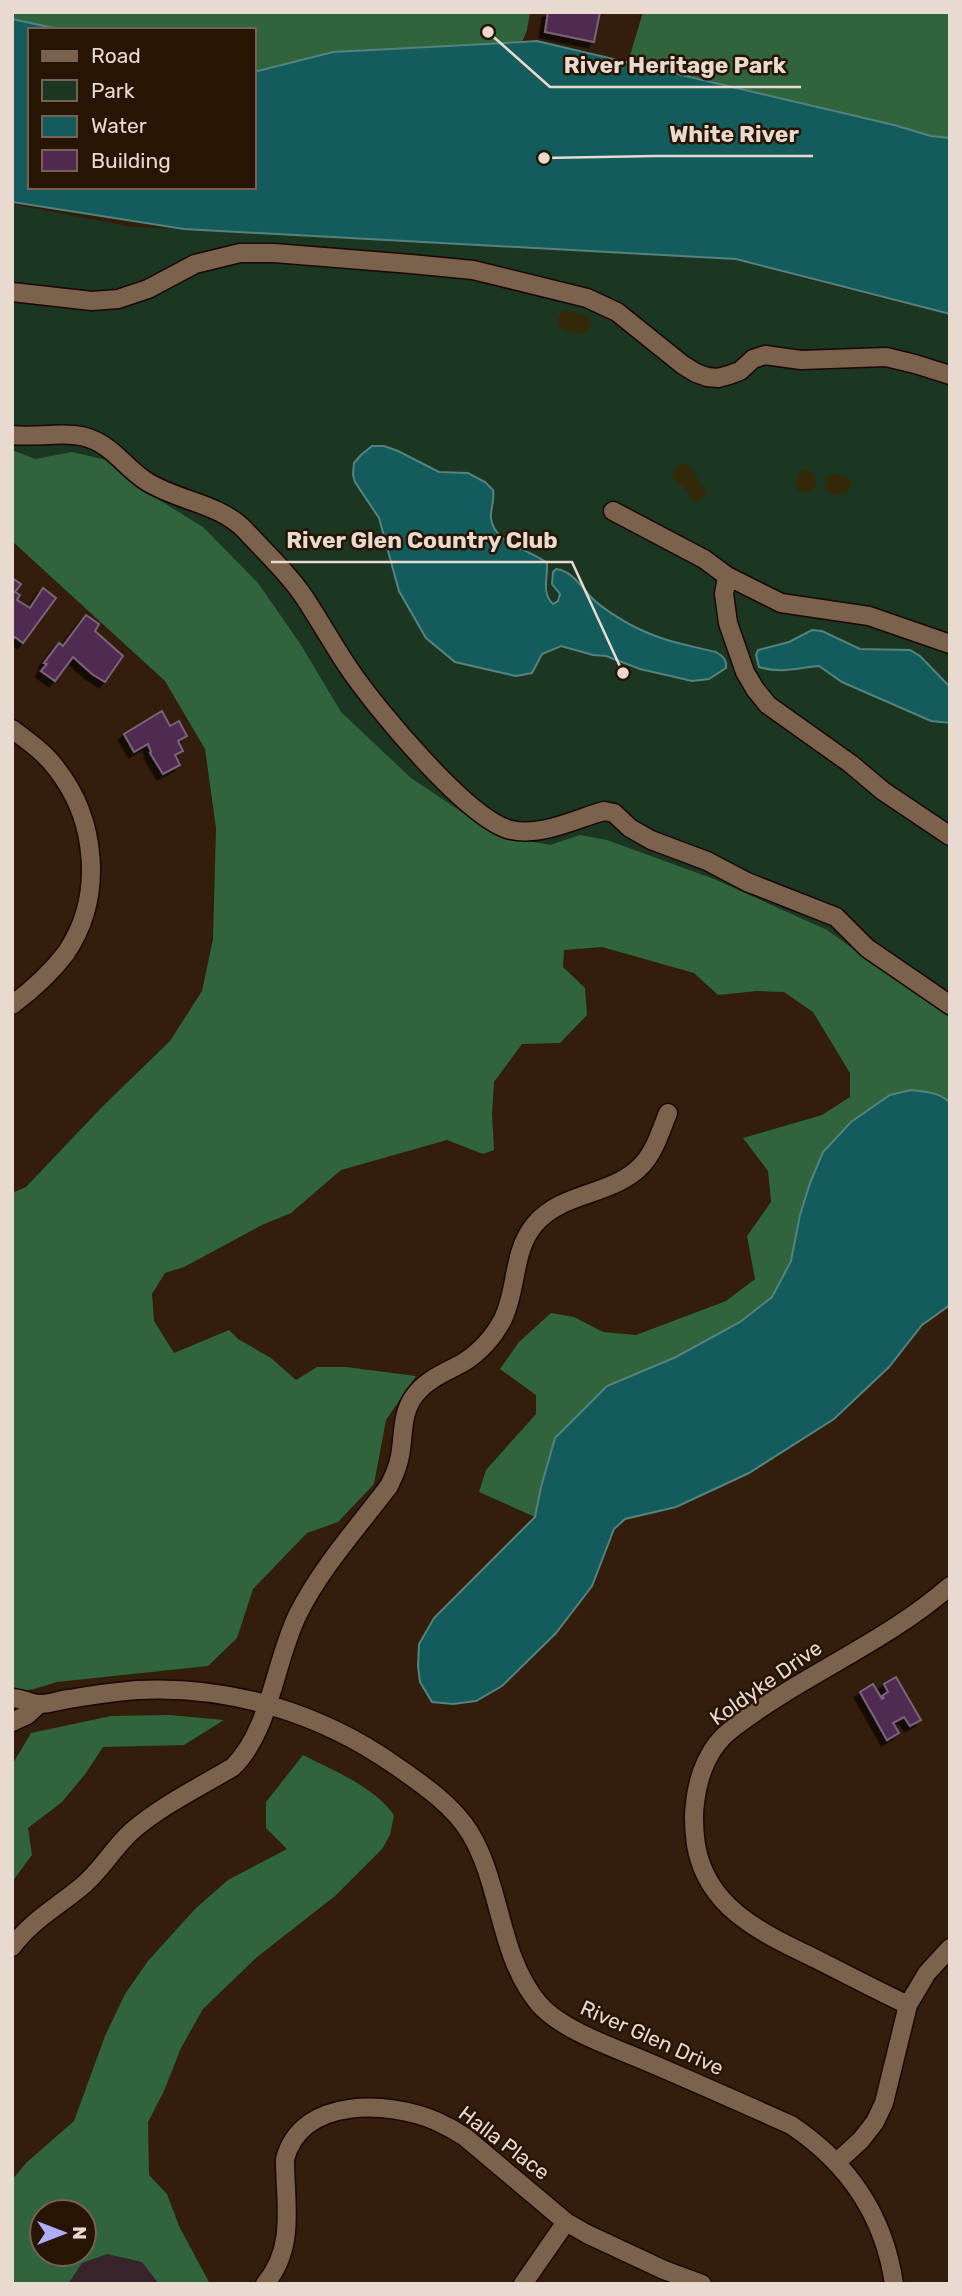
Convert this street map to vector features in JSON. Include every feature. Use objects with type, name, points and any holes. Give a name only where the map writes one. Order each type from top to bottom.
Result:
[{"type":"street","points":[[12,292],[92,302],[118,299],[148,289],[195,264],[240,253],[274,253],[423,265],[473,270],[594,301],[617,312],[683,365],[707,377],[718,378],[740,371],[753,359],[765,355],[801,360],[886,357],[950,376]]},
{"type":"street","points":[[12,435],[44,437],[73,434],[92,439],[110,450],[145,480],[233,520],[301,592],[351,672],[402,735],[470,807],[492,821],[509,830],[538,831],[604,811],[614,813],[630,828],[651,840],[707,861],[747,882],[836,917],[867,948],[950,1005]]},
{"type":"street","points":[[613,511],[704,559],[727,576],[781,603],[869,617],[950,644]]},
{"type":"street","points":[[727,576],[724,594],[728,623],[746,672],[768,705],[851,764],[883,791],[950,836]]},
{"type":"street","points":[[12,729],[44,755],[66,782],[81,810],[91,858],[89,895],[74,939],[47,975],[12,1005]]},
{"type":"street","points":[[12,1947],[36,1919],[94,1875],[135,1829],[157,1812],[233,1767],[251,1747],[268,1704],[284,1646],[306,1598],[389,1486],[397,1470],[403,1426],[413,1398],[438,1375],[465,1362],[497,1330],[509,1305],[522,1246],[532,1227],[568,1201],[628,1178],[644,1163],[668,1113]]},
{"type":"street","name":"Koldyke Drive","points":[[908,2005],[762,1933],[728,1906],[716,1894],[703,1870],[694,1830],[693,1811],[700,1775],[710,1755],[731,1729],[886,1632],[950,1586]]},
{"type":"street","name":"River Glen Drive","points":[[12,1698],[39,1704],[101,1694],[162,1690],[222,1695],[268,1704],[360,1742],[424,1787],[464,1824],[476,1843],[518,1969],[540,2004],[573,2029],[791,2125],[818,2144],[837,2162],[868,2204],[889,2256],[894,2284]]},
{"type":"street","name":"River Glen Drive","points":[[12,1722],[27,1715],[39,1704]]},
{"type":"street","points":[[837,2162],[861,2140],[874,2122],[884,2103],[908,2005],[927,1973],[950,1948]]},
{"type":"street","name":"Halla Place","points":[[265,2284],[281,2260],[285,2246],[285,2159],[288,2148],[306,2125],[332,2113],[348,2109],[383,2108],[435,2121],[452,2129],[466,2137],[566,2222],[664,2270],[702,2284]]},
{"type":"street","points":[[523,2284],[566,2222]]},
{"type":"shaded area","points":[[119,2187],[192,2284],[12,2284],[28,2268],[98,2268],[98,2202]]},
{"type":"green space","points":[[12,12],[530,12],[522,42],[333,52],[256,71],[256,28],[28,28],[28,31],[12,42]]},
{"type":"green space","points":[[643,12],[950,12],[950,142],[894,125],[628,62]]},
{"type":"green space","points":[[12,204],[132,227],[462,240],[736,259],[950,315],[950,1026],[519,856],[381,793],[12,469]]},
{"type":"green space","points":[[12,450],[35,459],[72,452],[106,460],[130,482],[203,527],[258,583],[301,645],[341,712],[411,778],[496,835],[550,845],[580,835],[607,840],[714,879],[827,930],[950,1018],[950,1103],[932,1092],[911,1090],[890,1095],[851,1122],[823,1153],[800,1215],[791,1261],[772,1297],[740,1322],[676,1357],[607,1386],[555,1438],[535,1517],[479,1492],[486,1470],[536,1414],[536,1395],[500,1369],[519,1342],[551,1313],[574,1317],[603,1332],[636,1335],[726,1301],[755,1279],[747,1236],[771,1202],[768,1171],[743,1138],[822,1115],[850,1097],[850,1073],[813,1012],[784,992],[757,991],[718,995],[694,973],[602,947],[564,950],[563,967],[585,988],[587,1015],[560,1043],[522,1044],[494,1082],[494,1150],[483,1154],[447,1140],[341,1170],[291,1213],[262,1225],[184,1267],[165,1273],[152,1294],[154,1321],[174,1353],[229,1330],[238,1339],[271,1358],[296,1380],[317,1367],[346,1367],[416,1376],[386,1420],[374,1484],[338,1522],[307,1533],[253,1589],[237,1638],[208,1666],[57,1682],[12,1693],[12,1193],[26,1187],[170,1041],[202,991],[213,939],[216,828],[205,749],[165,681],[12,541]]},
{"type":"green space","points":[[170,1715],[224,1720],[184,1745],[103,1747],[62,1802],[28,1828],[32,1855],[12,1882],[12,1765],[31,1733],[111,1716]]},
{"type":"green space","points":[[303,1755],[364,1787],[394,1815],[390,1835],[382,1849],[335,1896],[257,1957],[203,2009],[181,2048],[148,2122],[149,2175],[167,2194],[179,2226],[210,2284],[159,2284],[142,2262],[107,2254],[98,2257],[98,2198],[28,2198],[28,2268],[79,2268],[68,2284],[12,2284],[12,2180],[26,2163],[74,2121],[105,2036],[125,1994],[148,1961],[195,1909],[228,1880],[287,1849],[266,1828],[266,1802]]},
{"type":"sand","points":[[562,311],[589,317],[591,325],[586,332],[572,333],[559,327],[558,319]]},
{"type":"sand","points":[[683,463],[694,470],[705,488],[706,494],[700,501],[692,500],[684,487],[674,480],[673,470]]},
{"type":"sand","points":[[803,469],[814,473],[816,486],[811,491],[799,492],[795,485]]},
{"type":"sand","points":[[829,475],[848,477],[851,483],[849,490],[842,495],[825,490],[825,480]]},
{"type":"water","points":[[12,19],[54,28],[28,28],[28,189],[256,189],[256,70],[333,52],[537,41],[931,136],[950,138],[950,314],[736,259],[184,229],[12,202]]},
{"type":"water","points":[[372,446],[384,446],[398,451],[439,472],[468,473],[485,482],[493,490],[493,527],[505,540],[547,563],[546,590],[553,604],[558,601],[560,594],[552,584],[553,572],[556,569],[562,570],[572,576],[610,613],[662,638],[716,652],[724,658],[726,668],[709,679],[692,681],[561,646],[542,654],[532,673],[516,676],[455,662],[426,638],[399,591],[379,518],[355,482],[354,463]]},
{"type":"water","points":[[812,630],[822,631],[860,649],[910,650],[920,656],[950,687],[950,723],[931,721],[842,682],[819,666],[782,670],[759,667],[756,655],[758,650],[789,642]]},
{"type":"water","points":[[911,1090],[937,1095],[950,1103],[950,1305],[922,1325],[889,1367],[834,1419],[749,1473],[676,1507],[625,1519],[614,1529],[592,1586],[556,1633],[502,1686],[476,1701],[453,1704],[432,1702],[420,1682],[419,1644],[434,1618],[535,1517],[555,1438],[607,1386],[676,1357],[740,1322],[772,1297],[791,1261],[800,1215],[823,1152],[851,1122],[890,1095]]},
{"type":"building","points":[[548,12],[600,12],[594,42],[545,32]]},
{"type":"building","points":[[12,578],[21,584],[15,592],[20,595],[17,600],[30,608],[43,588],[56,598],[23,643],[15,637],[12,640]]},
{"type":"building","points":[[86,615],[99,624],[95,631],[123,656],[105,682],[73,657],[55,681],[41,671],[47,664],[44,663],[59,643],[63,646]]},
{"type":"building","points":[[162,711],[170,726],[179,721],[187,736],[178,741],[183,751],[175,755],[180,765],[163,774],[150,753],[148,744],[134,752],[124,734]]},
{"type":"building","points":[[896,1677],[921,1720],[910,1726],[904,1717],[893,1723],[899,1733],[887,1740],[860,1692],[873,1684],[882,1699],[888,1692],[884,1684]]},
{"type":"place","name":"River Heritage Park","points":[[488,32]]},
{"type":"place","name":"White River","points":[[544,158]]},
{"type":"place","name":"River Glen Country Club","points":[[623,673]]}]
